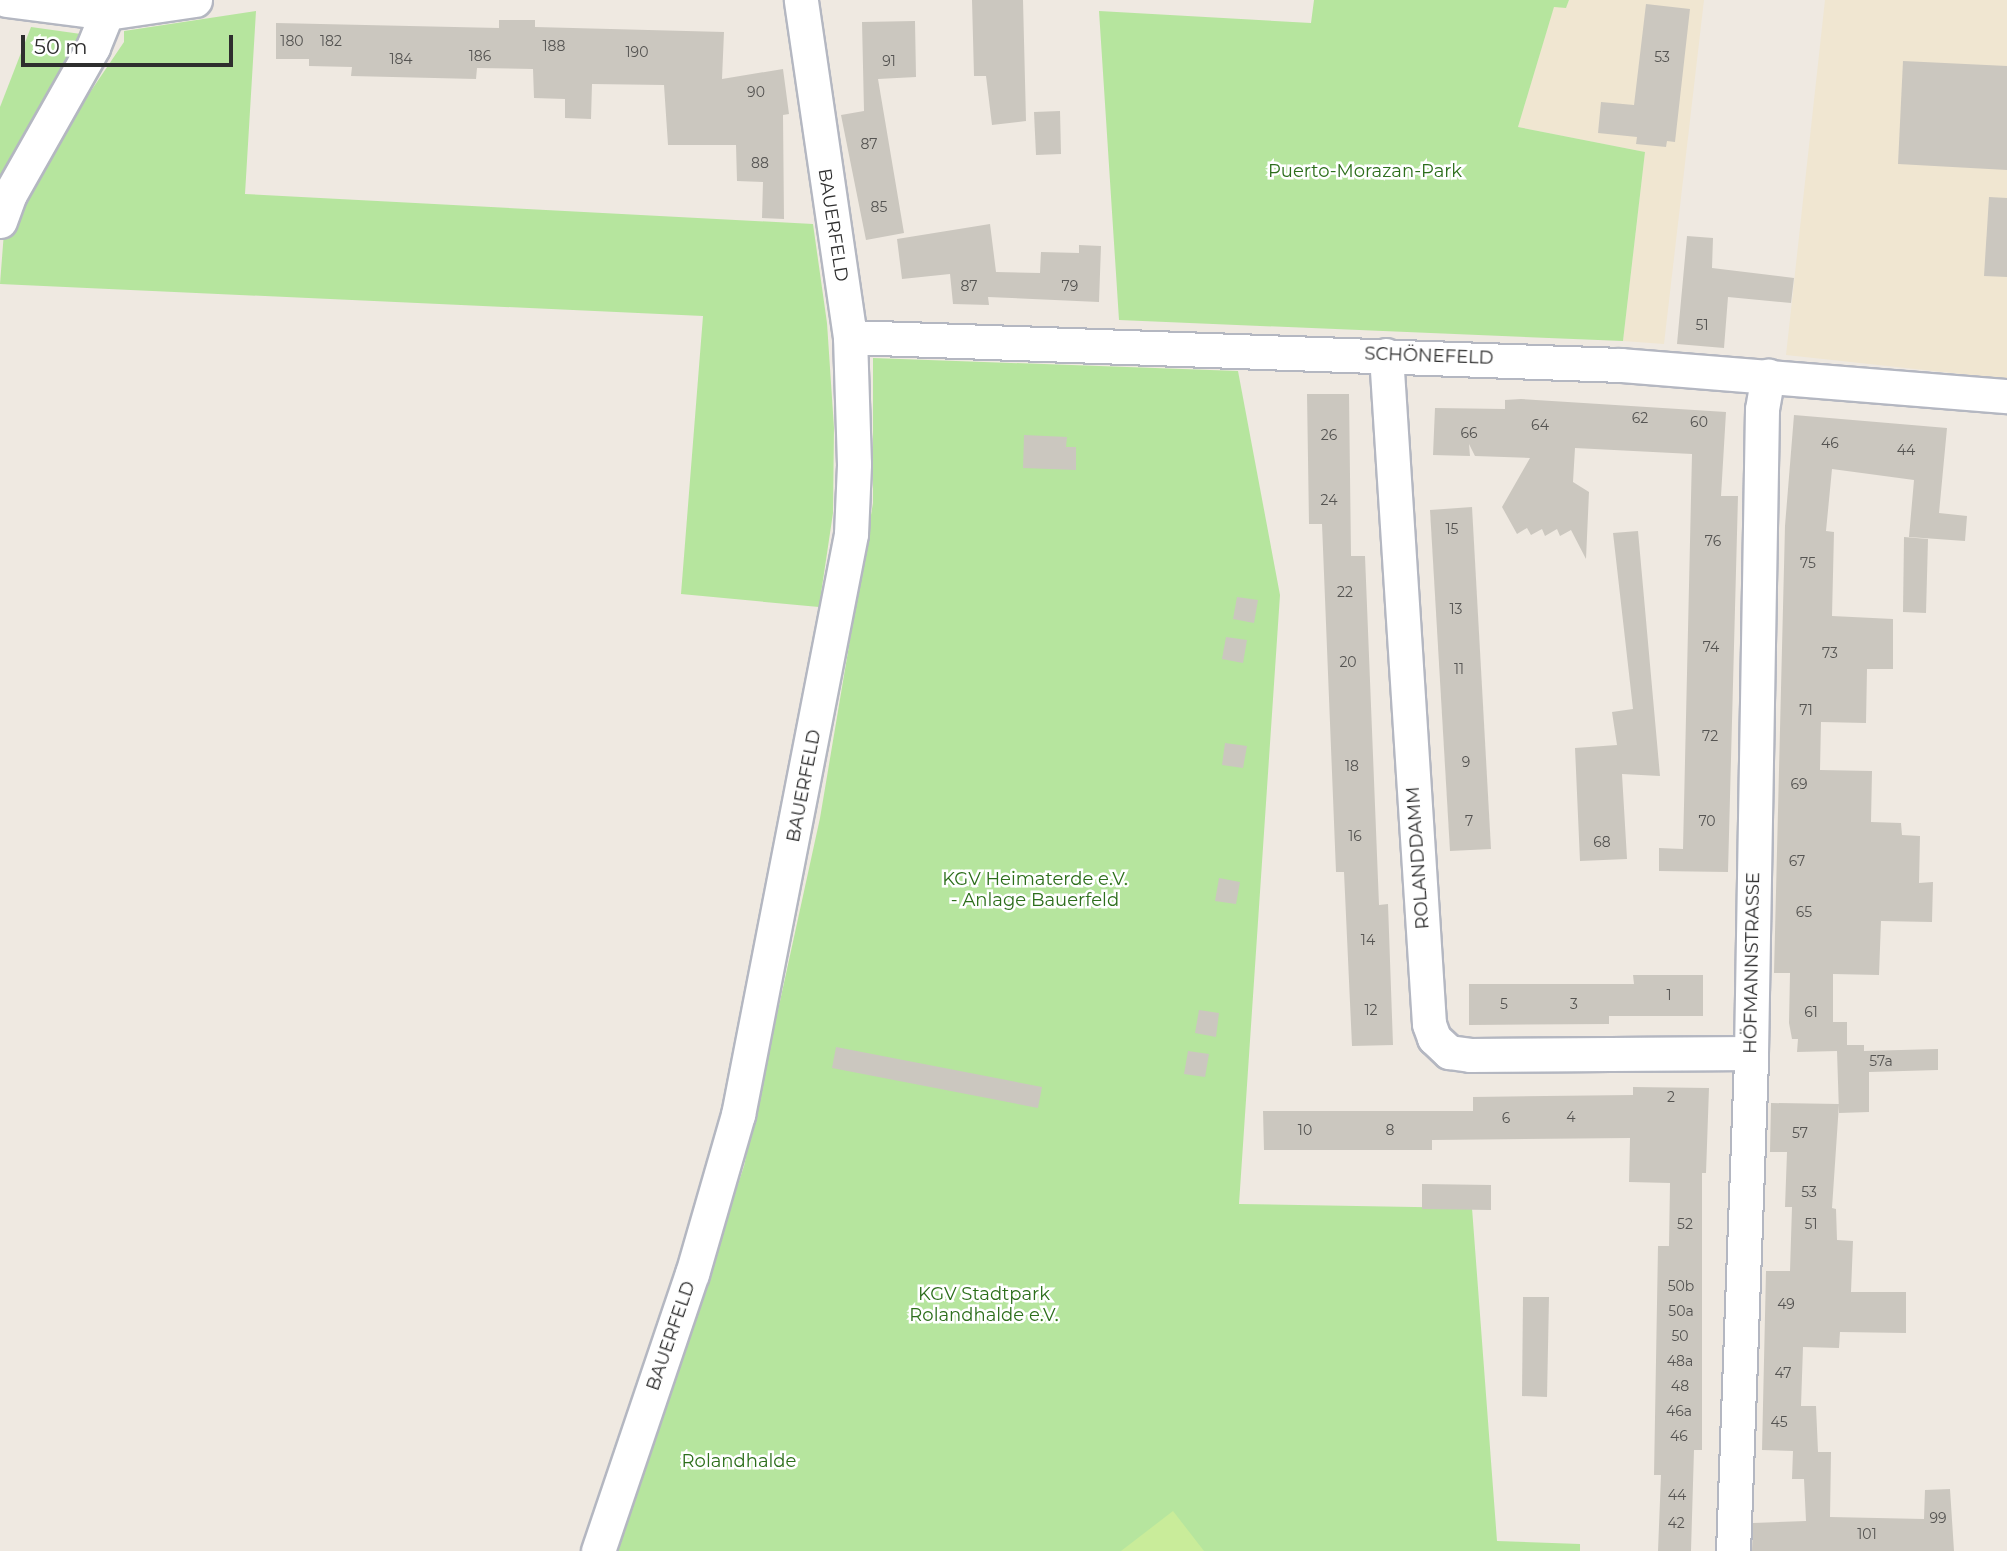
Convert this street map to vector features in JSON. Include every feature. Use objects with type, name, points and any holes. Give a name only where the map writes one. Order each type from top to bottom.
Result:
[{"type":"street","points":[[6,0],[90,11],[195,0]]},
{"type":"street","name":"BAUERFELD","points":[[598,1551],[692,1274],[724,1169],[756,1039],[851,534],[854,414],[850,337],[796,0]]},
{"type":"street","points":[[0,221],[10,194],[93,47],[90,11]]},
{"type":"street","name":"SCHÖNEFELD","points":[[850,337],[1386,355],[1768,376],[2007,396]]},
{"type":"street","name":"ROLANDDAMM","points":[[1386,355],[1430,1031],[1441,1047],[1470,1055],[1751,1053]]},
{"type":"street","name":"HÖFMANNSTRASSE","points":[[1733,1551],[1751,1053],[1762,409],[1768,376]]},
{"type":"shaded area","points":[[1569,0],[1704,0],[1664,344],[1623,341],[1645,152],[1518,127],[1554,6],[1566,8]]},
{"type":"shaded area","points":[[1825,0],[2007,0],[2007,379],[1786,355]]},
{"type":"green space","name":"Puerto-Morazan-Park","points":[[1314,0],[1569,0],[1566,8],[1554,7],[1518,127],[1645,152],[1623,341],[1119,320],[1099,11],[1311,23]]},
{"type":"green space","points":[[256,11],[245,194],[813,224],[827,323],[834,428],[833,513],[819,607],[681,594],[703,316],[0,284],[4,232],[30,181],[124,42],[124,31]]},
{"type":"green space","points":[[31,27],[81,34],[0,180],[0,107]]},
{"type":"green space","points":[[873,358],[1238,371],[1280,595],[1239,1204],[1472,1208],[1497,1541],[1580,1544],[1580,1551],[616,1551],[744,1166],[820,818],[873,503]]},
{"type":"green space","points":[[1173,1511],[1204,1551],[1121,1551]]},
{"type":"building","points":[[972,0],[1023,0],[1026,121],[992,125],[986,76],[974,76]]},
{"type":"building","points":[[1646,4],[1690,9],[1675,142],[1667,141],[1666,147],[1636,144],[1637,137],[1598,133],[1601,102],[1634,105]]},
{"type":"building","points":[[499,20],[535,20],[535,27],[724,32],[722,79],[783,69],[789,114],[783,115],[784,219],[762,218],[763,182],[737,181],[736,145],[668,145],[664,85],[592,84],[591,119],[565,118],[565,99],[534,98],[533,69],[477,68],[476,79],[351,76],[352,67],[309,66],[309,59],[276,59],[276,23],[499,28]]},
{"type":"building","points":[[915,21],[916,77],[878,79],[904,233],[866,240],[841,115],[864,111],[862,22]]},
{"type":"building","points":[[1903,61],[2007,66],[2007,170],[1898,164]]},
{"type":"building","points":[[1060,111],[1061,154],[1036,155],[1034,112]]},
{"type":"building","points":[[1989,197],[2007,198],[2007,277],[1984,276]]},
{"type":"building","points":[[990,224],[996,272],[1040,273],[1041,252],[1079,253],[1079,245],[1101,246],[1099,302],[988,297],[989,305],[953,304],[950,274],[902,279],[897,239]]},
{"type":"building","points":[[1687,236],[1713,238],[1712,268],[1794,278],[1791,303],[1728,297],[1724,348],[1677,344]]},
{"type":"building","points":[[1307,394],[1349,394],[1351,556],[1365,556],[1379,905],[1388,904],[1393,1045],[1352,1046],[1344,872],[1336,872],[1322,524],[1309,524]]},
{"type":"building","points":[[1505,400],[1726,412],[1721,496],[1738,496],[1728,872],[1659,871],[1659,848],[1683,849],[1692,454],[1575,448],[1573,482],[1589,492],[1586,559],[1571,530],[1560,536],[1557,529],[1545,536],[1542,529],[1531,535],[1527,528],[1517,534],[1502,507],[1530,458],[1475,456],[1469,444],[1470,456],[1433,455],[1435,408],[1505,409]]},
{"type":"building","points":[[1794,415],[1947,428],[1939,513],[1967,516],[1965,541],[1909,537],[1914,480],[1832,469],[1826,531],[1834,532],[1832,616],[1893,619],[1893,669],[1867,669],[1866,723],[1821,722],[1820,770],[1872,771],[1871,822],[1901,823],[1902,835],[1920,836],[1919,883],[1933,882],[1932,922],[1881,921],[1879,975],[1833,974],[1833,1022],[1847,1022],[1847,1045],[1864,1045],[1864,1051],[1938,1049],[1938,1070],[1869,1072],[1869,1112],[1839,1113],[1837,1051],[1797,1052],[1798,1039],[1792,1039],[1789,1023],[1790,973],[1774,973],[1785,526]]},
{"type":"building","points":[[1024,435],[1067,437],[1066,447],[1076,447],[1076,470],[1023,468]]},
{"type":"building","points":[[1472,507],[1491,849],[1450,851],[1430,510]]},
{"type":"building","points":[[1638,531],[1660,776],[1622,774],[1627,859],[1580,861],[1575,748],[1617,745],[1612,712],[1633,709],[1613,533]]},
{"type":"building","points":[[1904,537],[1928,539],[1926,613],[1903,612]]},
{"type":"building","points":[[1237,597],[1258,600],[1254,623],[1233,619]]},
{"type":"building","points":[[1226,637],[1247,640],[1243,663],[1222,659]]},
{"type":"building","points":[[1225,743],[1247,746],[1243,768],[1222,765]]},
{"type":"building","points":[[1219,878],[1240,882],[1236,904],[1215,901]]},
{"type":"building","points":[[1633,975],[1703,975],[1703,1016],[1609,1016],[1609,1024],[1469,1025],[1469,984],[1634,984]]},
{"type":"building","points":[[1199,1010],[1219,1013],[1216,1037],[1195,1033]]},
{"type":"building","points":[[836,1047],[1042,1087],[1038,1108],[832,1068]]},
{"type":"building","points":[[1188,1051],[1209,1054],[1205,1077],[1184,1074]]},
{"type":"building","points":[[1633,1087],[1709,1088],[1706,1173],[1702,1173],[1702,1450],[1694,1450],[1691,1551],[1658,1551],[1661,1475],[1654,1475],[1658,1246],[1669,1246],[1670,1183],[1629,1182],[1630,1138],[1432,1140],[1432,1150],[1264,1150],[1263,1111],[1473,1111],[1473,1097],[1633,1095]]},
{"type":"building","points":[[1771,1103],[1839,1104],[1832,1208],[1836,1209],[1837,1240],[1853,1241],[1851,1292],[1906,1292],[1906,1333],[1840,1332],[1839,1348],[1803,1347],[1801,1406],[1816,1406],[1818,1452],[1831,1452],[1830,1517],[1924,1519],[1925,1490],[1950,1489],[1954,1551],[1752,1551],[1753,1523],[1806,1521],[1804,1479],[1792,1479],[1793,1451],[1762,1450],[1766,1271],[1790,1271],[1792,1207],[1785,1207],[1787,1152],[1770,1152]]},
{"type":"building","points":[[1422,1184],[1491,1185],[1491,1210],[1422,1209]]},
{"type":"building","points":[[1523,1297],[1549,1297],[1547,1397],[1522,1396]]},
{"type":"park label","name":"KGV Heimaterde e.V. - Anlage Bauerfeld","points":[[1035,890]]},
{"type":"park label","name":"KGV Stadtpark Rolandhalde e.V.","points":[[984,1305]]},
{"type":"park label","name":"Rolandhalde","points":[[739,1461]]}]
